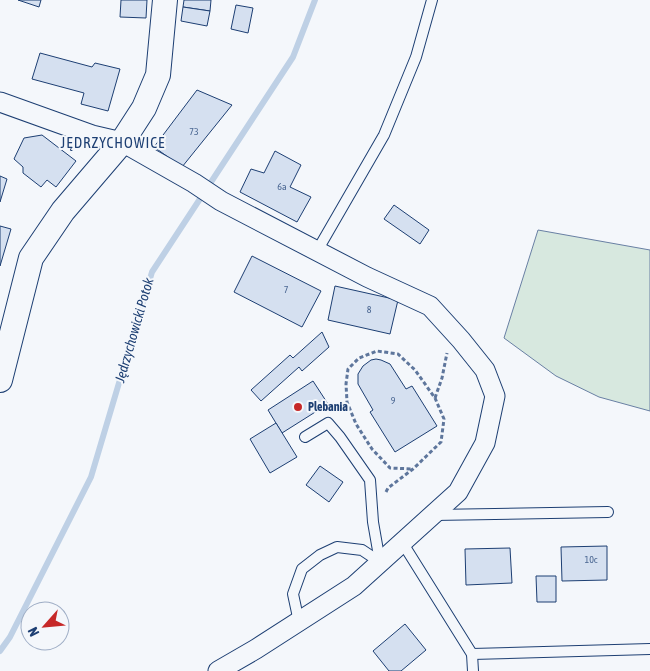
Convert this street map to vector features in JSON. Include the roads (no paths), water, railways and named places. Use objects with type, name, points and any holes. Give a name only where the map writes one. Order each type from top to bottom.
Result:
[{"type":"street","points":[[0,380],[31,258],[63,211],[122,142],[144,108],[158,75],[165,0]]},
{"type":"street","points":[[0,102],[92,134],[122,142],[194,183],[220,201],[367,277],[430,306],[485,370],[495,396],[485,443],[458,492],[354,586],[218,671]]},
{"type":"lane","points":[[317,251],[384,135],[416,57],[432,0]]},
{"type":"lane","points":[[305,437],[328,423],[370,480],[372,513],[380,562]]},
{"type":"lane","points":[[432,515],[608,512]]},
{"type":"lane","points":[[402,542],[472,654],[473,671]]},
{"type":"lane","points":[[299,622],[293,594],[302,569],[320,555],[337,547],[362,550],[380,562]]},
{"type":"lane","points":[[472,654],[650,649]]},
{"type":"waterway","name":"Jędrzychowicki Potok","points":[[0,651],[10,637],[91,477],[152,272],[293,57],[315,0]]},
{"type":"place","name":"Plebania","points":[[298,407]]},
{"type":"district","name":"JĘDRZYCHOWICE","points":[[113,143]]}]
